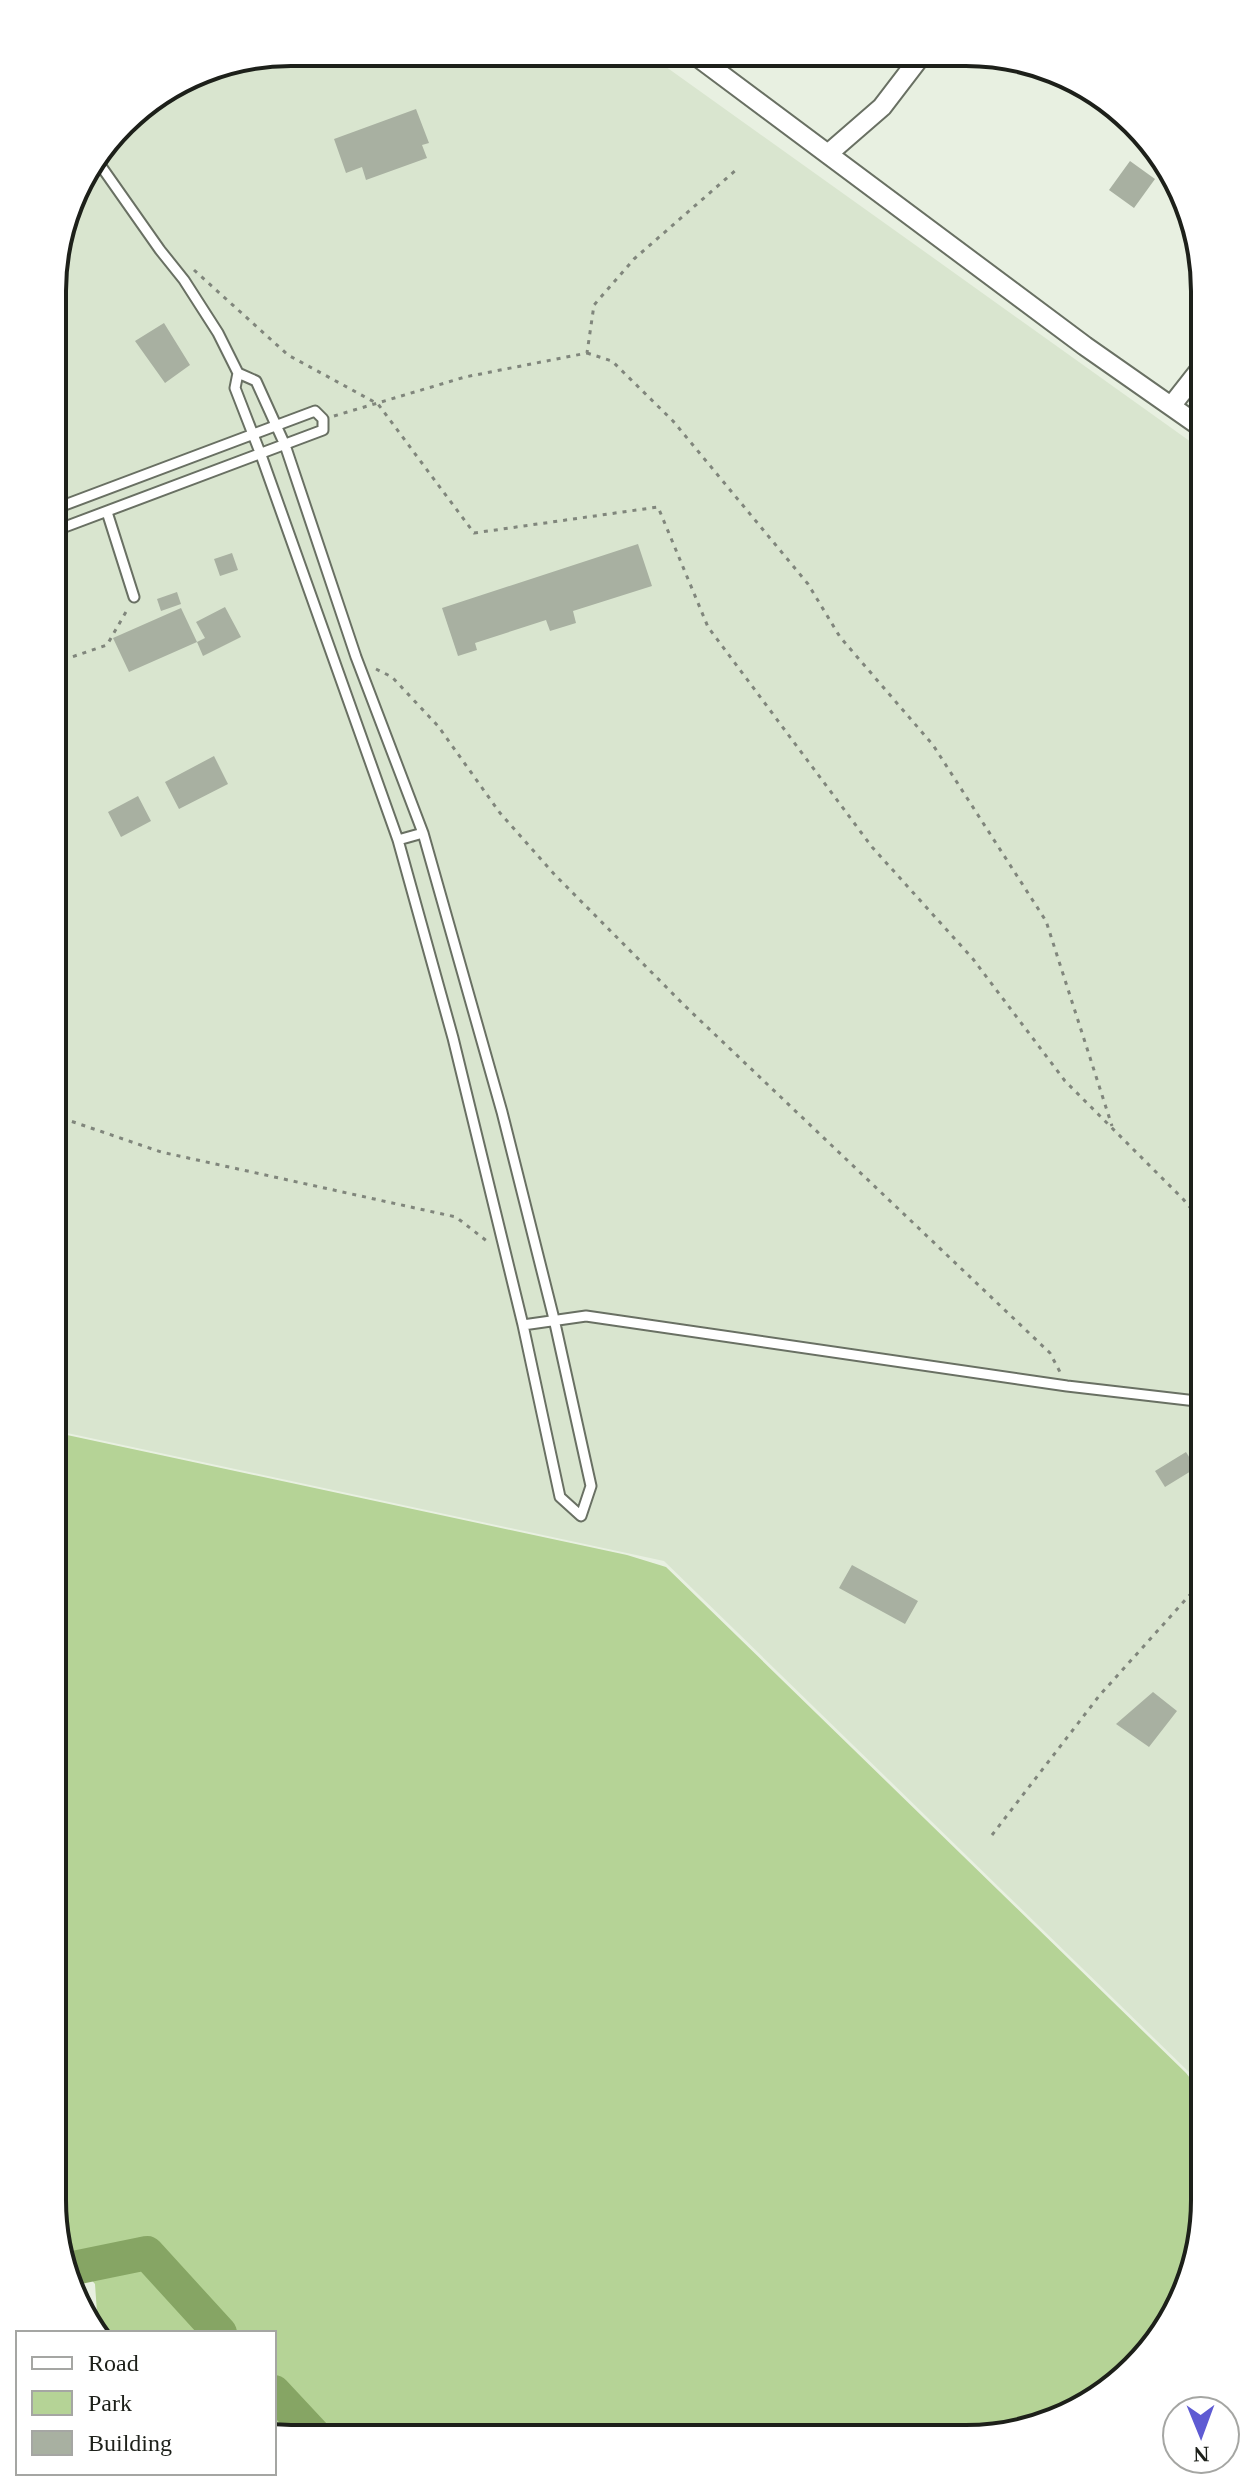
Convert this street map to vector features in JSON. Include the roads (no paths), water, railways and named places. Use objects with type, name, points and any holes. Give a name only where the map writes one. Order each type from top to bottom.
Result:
[{"type":"street","points":[[710,66],[1085,346],[1191,419]]},
{"type":"street","points":[[829,153],[882,107],[913,66]]},
{"type":"street","points":[[1172,405],[1191,381]]},
{"type":"lane","points":[[103,168],[184,280],[218,333],[238,373],[235,388],[398,840],[453,1038],[523,1325],[560,1497],[581,1516],[591,1486],[554,1319],[502,1112],[423,833],[356,657],[285,445],[256,381],[238,373]]},
{"type":"lane","points":[[66,504],[315,411],[323,419],[323,430],[66,527]]},
{"type":"lane","points":[[107,512],[134,597]]},
{"type":"lane","points":[[398,840],[423,833]]},
{"type":"lane","points":[[523,1325],[586,1316],[1067,1386],[1191,1400]]},
{"type":"waterway","points":[[77,2267],[147,2253],[218,2331]]},
{"type":"waterway","points":[[276,2394],[305,2425]]}]
